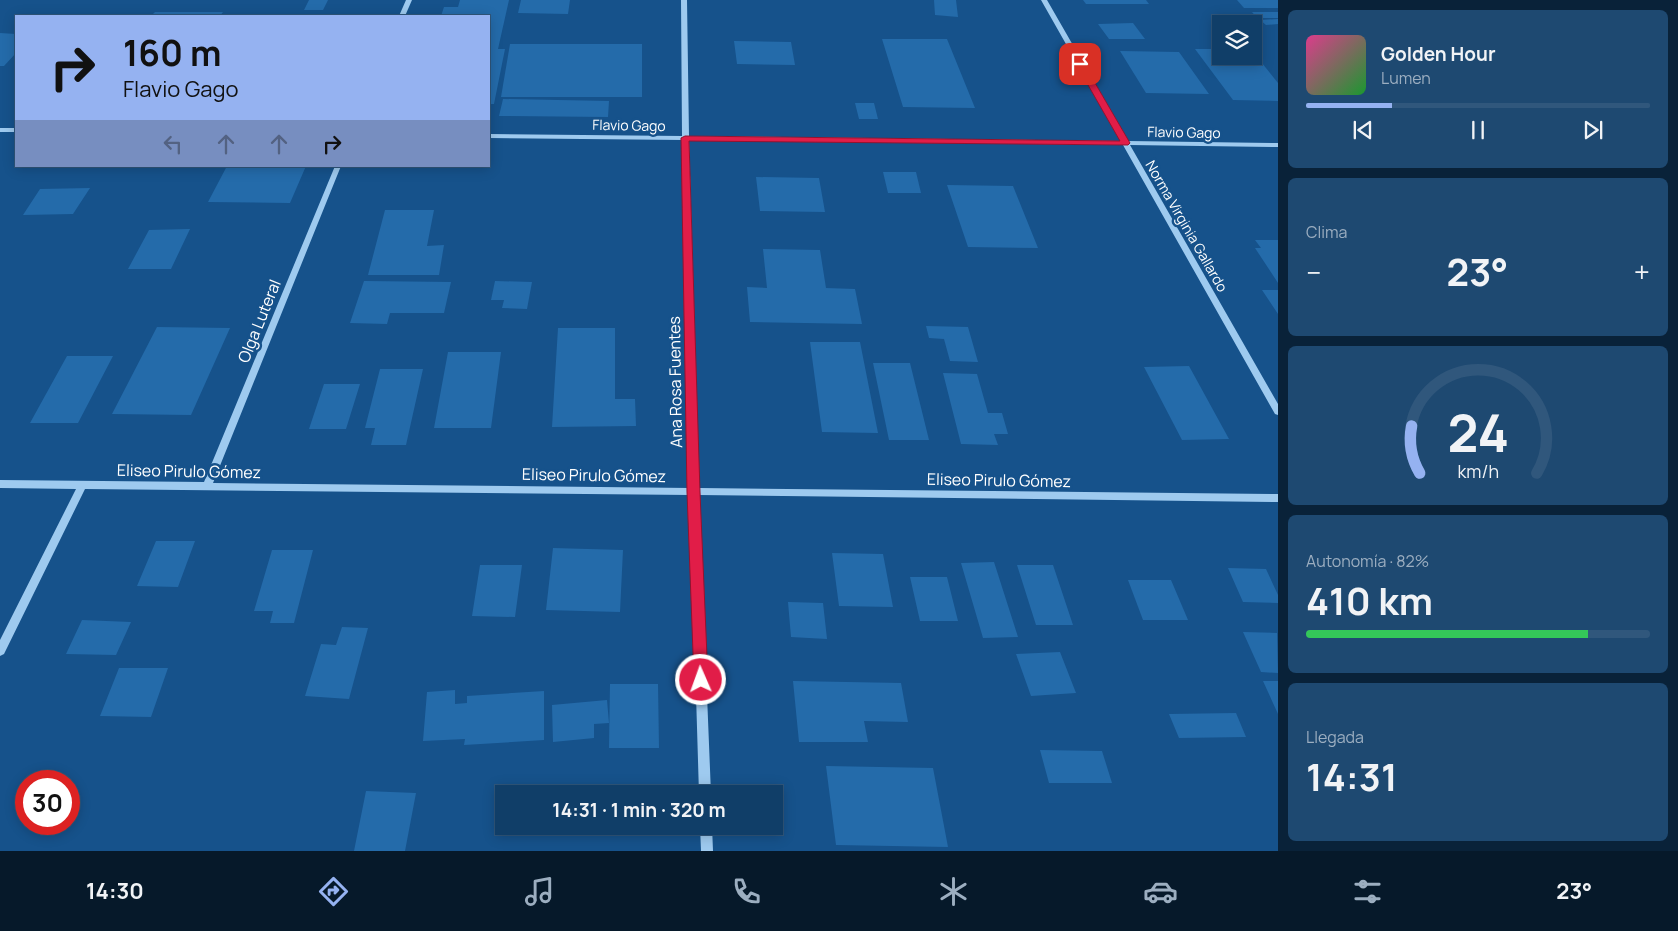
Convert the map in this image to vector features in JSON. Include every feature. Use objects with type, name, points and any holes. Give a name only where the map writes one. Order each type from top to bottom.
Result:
[{"type":"street","points":[[402,15],[409,0]]},
{"type":"street","name":"Ana Rosa Fuentes","points":[[684,0],[685,138],[694,492],[705,785]]},
{"type":"street","name":"Norma Virginia Gallardo","points":[[1044,0],[1278,412]]},
{"type":"street","points":[[0,130],[15,130]]},
{"type":"street","name":"Flavio Gago","points":[[490,136],[1278,145]]},
{"type":"street","name":"Olga Luteral","points":[[207,486],[338,167]]},
{"type":"street","name":"Eliseo Pirulo Gómez","points":[[0,484],[1278,498]]},
{"type":"street","points":[[0,650],[82,485]]},
{"type":"street","points":[[706,835],[707,851]]},
{"type":"building","points":[[309,0],[328,0],[323,10],[304,10]]},
{"type":"building","points":[[460,0],[509,0],[498,49],[505,49],[494,104],[490,104],[490,15],[441,15],[444,7],[458,7]]},
{"type":"building","points":[[521,0],[570,0],[568,14],[518,13]]},
{"type":"building","points":[[934,0],[956,0],[958,17],[935,15]]},
{"type":"building","points":[[1083,0],[1146,0],[1149,4],[1086,4]]},
{"type":"building","points":[[1237,0],[1278,0],[1278,8],[1244,8]]},
{"type":"building","points":[[155,12],[223,12],[221,15],[152,15]]},
{"type":"building","points":[[1252,12],[1278,12],[1278,18],[1262,18],[1262,15],[1254,15]]},
{"type":"building","points":[[1278,19],[1278,24],[1266,25],[1262,20]]},
{"type":"building","points":[[1133,23],[1145,39],[1109,39],[1098,24]]},
{"type":"building","points":[[0,33],[15,34],[15,54],[4,66],[0,66]]},
{"type":"building","points":[[882,39],[947,39],[975,108],[903,107]]},
{"type":"building","points":[[734,41],[791,42],[795,65],[737,64]]},
{"type":"building","points":[[510,44],[642,44],[642,97],[501,97]]},
{"type":"building","points":[[1195,49],[1212,49],[1212,65],[1262,65],[1262,63],[1278,83],[1278,101],[1233,100]]},
{"type":"building","points":[[1120,51],[1179,52],[1209,94],[1146,93]]},
{"type":"building","points":[[503,99],[609,101],[608,117],[499,116]]},
{"type":"building","points":[[855,103],[874,103],[878,119],[859,119]]},
{"type":"building","points":[[226,167],[306,167],[290,203],[208,202]]},
{"type":"building","points":[[883,172],[916,172],[921,193],[888,193]]},
{"type":"building","points":[[756,177],[819,178],[825,212],[760,211]]},
{"type":"building","points":[[947,185],[1013,186],[1038,248],[968,247]]},
{"type":"building","points":[[90,188],[73,214],[23,215],[40,189]]},
{"type":"building","points":[[385,210],[434,210],[427,246],[444,245],[439,275],[368,275]]},
{"type":"building","points":[[190,229],[171,269],[128,269],[149,230]]},
{"type":"building","points":[[1255,240],[1278,240],[1278,283],[1255,248],[1261,248]]},
{"type":"building","points":[[763,249],[820,250],[826,288],[855,289],[862,324],[750,322],[747,287],[767,288]]},
{"type":"building","points":[[364,281],[451,282],[444,313],[390,313],[387,324],[350,323]]},
{"type":"building","points":[[495,281],[532,282],[527,309],[502,308],[504,300],[491,300]]},
{"type":"building","points":[[1262,290],[1278,290],[1278,314]]},
{"type":"building","points":[[926,326],[968,327],[978,362],[950,361],[944,339],[929,338]]},
{"type":"building","points":[[157,327],[230,328],[191,415],[112,414]]},
{"type":"building","points":[[558,328],[615,328],[615,399],[635,399],[636,426],[552,427]]},
{"type":"building","points":[[810,342],[860,342],[878,433],[822,432]]},
{"type":"building","points":[[448,352],[501,352],[491,428],[434,428]]},
{"type":"building","points":[[67,356],[113,356],[78,423],[30,423]]},
{"type":"building","points":[[873,363],[910,363],[929,440],[889,440]]},
{"type":"building","points":[[1189,366],[1229,439],[1182,440],[1144,367]]},
{"type":"building","points":[[380,369],[423,369],[406,445],[371,445],[375,428],[365,428]]},
{"type":"building","points":[[943,373],[977,374],[988,413],[1002,413],[1008,434],[994,434],[998,445],[961,444]]},
{"type":"building","points":[[324,384],[360,384],[346,429],[309,429]]},
{"type":"building","points":[[156,541],[195,541],[178,587],[137,586]]},
{"type":"building","points":[[553,548],[623,550],[620,612],[546,610]]},
{"type":"building","points":[[272,550],[313,550],[294,623],[270,623],[273,611],[254,611]]},
{"type":"building","points":[[832,553],[883,554],[893,607],[839,606]]},
{"type":"building","points":[[994,562],[1018,637],[983,638],[961,563]]},
{"type":"building","points":[[480,565],[522,565],[515,617],[472,616]]},
{"type":"building","points":[[1017,565],[1053,565],[1073,625],[1036,625]]},
{"type":"building","points":[[1228,568],[1266,569],[1278,595],[1278,603],[1243,602]]},
{"type":"building","points":[[910,577],[947,577],[958,621],[920,621]]},
{"type":"building","points":[[1128,580],[1171,580],[1188,620],[1143,620]]},
{"type":"building","points":[[788,602],[823,603],[827,639],[791,637]]},
{"type":"building","points":[[82,620],[131,622],[116,655],[66,654]]},
{"type":"building","points":[[342,627],[368,628],[349,699],[305,696],[321,644],[336,645]]},
{"type":"building","points":[[1243,632],[1277,633],[1278,673],[1261,672]]},
{"type":"building","points":[[1060,652],[1076,693],[1031,696],[1016,654]]},
{"type":"building","points":[[119,668],[168,668],[151,717],[100,716]]},
{"type":"building","points":[[793,681],[901,683],[908,722],[864,721],[868,742],[799,742]]},
{"type":"building","points":[[1263,681],[1278,681],[1278,714]]},
{"type":"building","points":[[610,684],[658,684],[659,748],[609,748]]},
{"type":"building","points":[[455,690],[455,704],[467,703],[467,696],[544,691],[544,740],[464,745],[465,739],[423,741],[427,692]]},
{"type":"building","points":[[607,700],[609,723],[594,724],[594,738],[553,742],[552,705]]},
{"type":"building","points":[[1236,713],[1246,737],[1179,738],[1169,714]]},
{"type":"building","points":[[1040,750],[1102,751],[1112,783],[1049,783]]},
{"type":"building","points":[[826,766],[933,768],[948,847],[836,845]]},
{"type":"building","points":[[366,791],[416,793],[405,851],[354,851]]},
{"type":"route","points":[[701,680],[685,138],[1126,143],[1080,64]]}]
